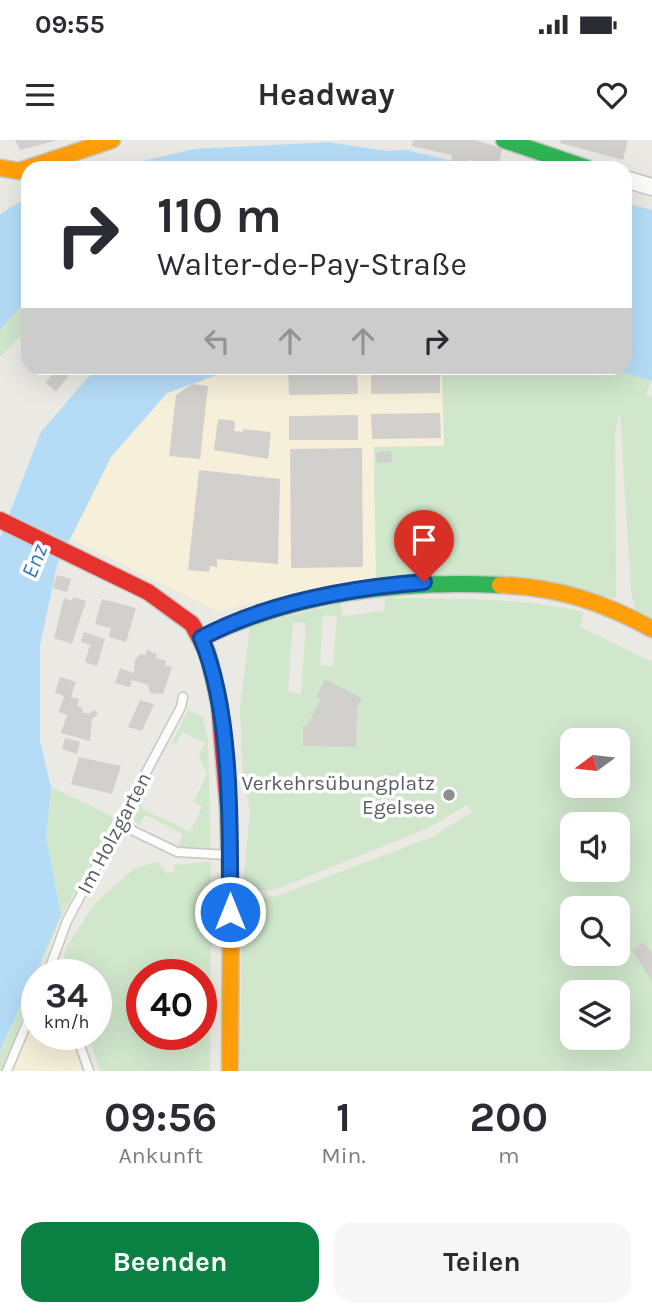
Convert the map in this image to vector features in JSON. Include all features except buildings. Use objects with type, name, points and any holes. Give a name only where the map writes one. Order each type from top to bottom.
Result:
[{"type":"street","points":[[49,161],[112,140]]},
{"type":"street","points":[[504,140],[566,161]]},
{"type":"street","points":[[0,168],[21,170]]},
{"type":"street","points":[[632,181],[652,187]]},
{"type":"street","points":[[2,521],[152,596],[193,624],[201,638],[213,677],[223,739],[230,855],[230,1071]]},
{"type":"street","points":[[201,638],[235,620],[275,608],[349,590],[424,582],[527,586],[587,598],[621,609],[652,629]]},
{"type":"lane","name":"Im Holzgarten","points":[[55,959],[67,921],[181,707],[183,697]]},
{"type":"lane","points":[[119,824],[177,852],[230,855]]},
{"type":"lane","points":[[7,1071],[21,1037]]},
{"type":"lane","points":[[82,1050],[89,1071]]},
{"type":"shaded area","points":[[217,375],[442,375],[444,446],[374,448],[376,577],[216,611],[71,539],[111,457],[167,393]]},
{"type":"shaded area","points":[[21,1049],[75,1050],[82,1071],[11,1071]]},
{"type":"green space","points":[[21,305],[21,335],[0,357],[0,330]]},
{"type":"green space","points":[[442,375],[632,375],[651,380],[646,395],[652,397],[652,622],[637,614],[631,592],[620,413],[615,432],[616,598],[376,577],[374,447],[444,446]]},
{"type":"green space","points":[[385,598],[485,600],[559,607],[584,612],[580,627],[652,662],[652,1071],[240,1071],[242,891],[255,898],[277,896],[432,837],[472,812],[467,805],[428,828],[277,889],[250,891],[243,886],[250,810],[243,779],[240,708],[250,626],[341,603],[342,616],[384,611]],"holes":[[[323,615],[337,616],[333,667],[320,665]],[[293,622],[306,623],[301,694],[288,692]]]},
{"type":"green space","points":[[188,710],[203,717],[208,741],[211,850],[178,846],[183,834],[145,815],[139,826],[133,818],[141,797],[145,798],[141,808],[190,832],[202,807],[194,802],[207,774],[199,755],[205,743],[182,732],[176,744],[172,742]]},
{"type":"green space","points":[[51,787],[114,817],[42,959],[61,915],[46,837]]},
{"type":"green space","points":[[158,862],[166,873],[175,871],[174,865],[211,862],[211,959],[126,959],[126,1050],[210,1050],[210,1071],[100,1071],[93,1050],[112,1050],[112,959],[64,959],[66,948],[95,903],[135,868]]},
{"type":"green space","points":[[21,1006],[21,1020],[3,1071],[0,1071],[0,1054]]},
{"type":"water","points":[[328,142],[386,151],[406,150],[452,161],[142,161],[195,149]]},
{"type":"water","points":[[21,201],[21,305],[0,330],[0,214]]},
{"type":"water","points":[[632,205],[652,210],[652,381],[632,375]]},
{"type":"water","name":"Enz","points":[[90,375],[217,375],[167,393],[111,457],[57,565],[40,646],[40,741],[51,787],[46,837],[61,915],[41,959],[21,959],[21,1005],[0,1052],[0,538],[41,432]]},
{"type":"traffic: fast","points":[[504,140],[566,161]]},
{"type":"traffic: fast","points":[[200,638],[273,610],[347,593],[422,585],[500,585]]},
{"type":"traffic: slow","points":[[49,161],[112,140]]},
{"type":"traffic: slow","points":[[0,168],[21,170]]},
{"type":"traffic: slow","points":[[500,585],[541,589],[579,598],[616,611],[652,629]]},
{"type":"traffic: slow","points":[[228,808],[231,908],[230,1071]]},
{"type":"traffic: jam","points":[[0,520],[148,592],[192,624],[208,654],[219,703],[228,808]]},
{"type":"place","name":"Verkehrsübungplatz Egelsee","points":[[449,795]]},
{"type":"route","points":[[230,912],[230,855],[223,739],[208,654],[201,638],[235,620],[275,608],[349,590],[424,582]]}]
